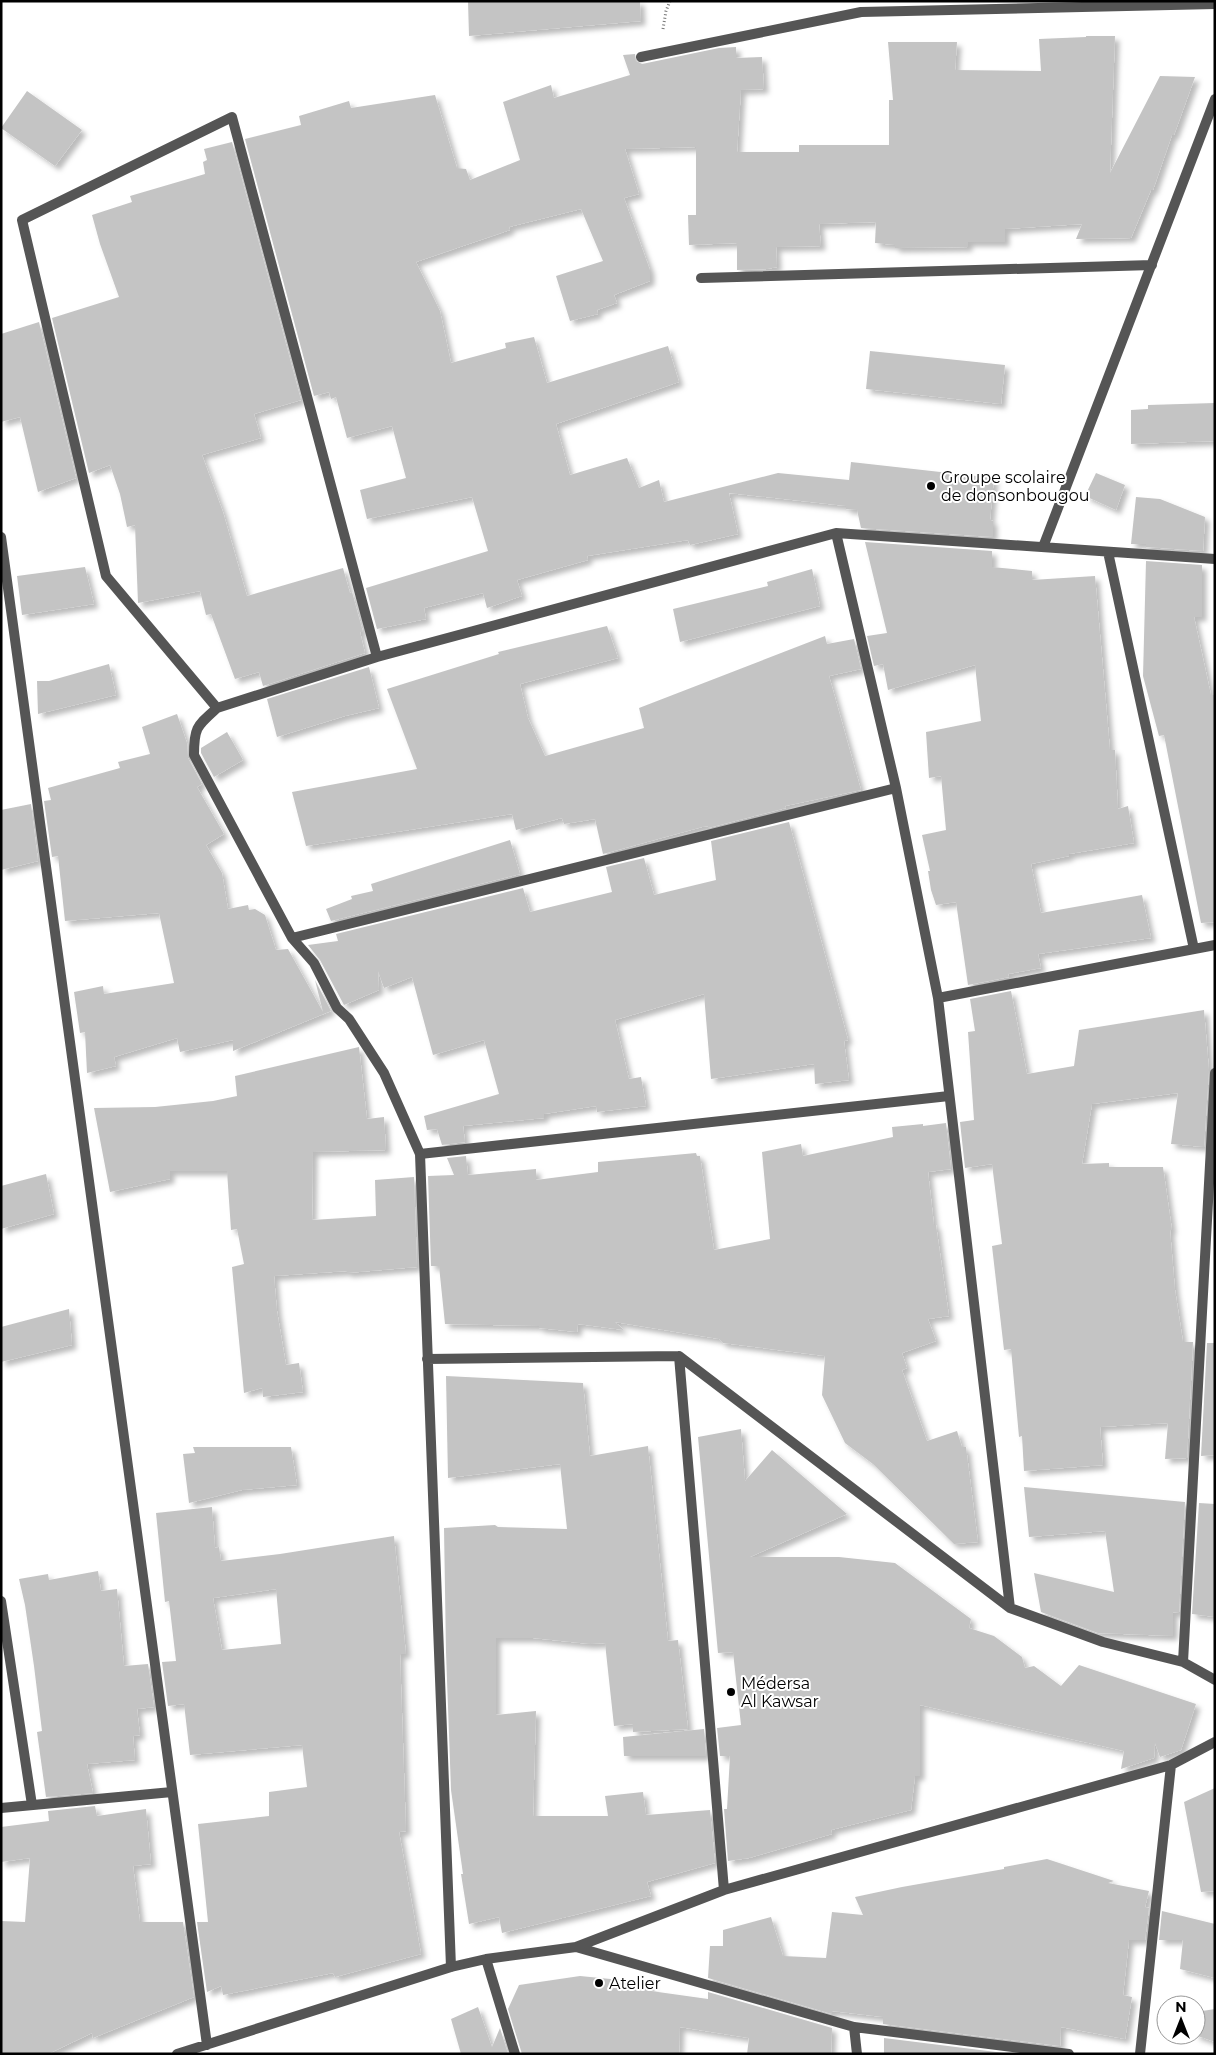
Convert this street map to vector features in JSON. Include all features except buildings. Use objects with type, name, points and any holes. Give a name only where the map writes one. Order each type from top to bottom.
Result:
[{"type":"street","points":[[641,57],[861,12],[1215,4]]},
{"type":"street","points":[[1043,547],[1215,99]]},
{"type":"street","points":[[217,708],[106,576],[22,220],[232,117],[377,657]]},
{"type":"street","points":[[701,278],[1152,265]]},
{"type":"street","points":[[836,533],[896,788],[938,998],[1010,1608]]},
{"type":"street","points":[[451,1967],[420,1154],[384,1073],[349,1019],[337,1008],[314,963],[292,938],[194,755],[194,736],[198,725],[217,708],[377,657],[836,533],[1215,559]]},
{"type":"street","points":[[1,537],[207,2045]]},
{"type":"street","points":[[1108,552],[1194,949]]},
{"type":"street","points":[[292,938],[896,788]]},
{"type":"street","points":[[938,998],[1215,945]]},
{"type":"street","points":[[1183,1662],[1215,1073]]},
{"type":"street","points":[[420,1154],[949,1096]]},
{"type":"street","points":[[427,1359],[679,1356],[1010,1608],[1103,1642],[1183,1662],[1215,1680]]},
{"type":"street","points":[[679,1356],[724,1890]]},
{"type":"street","points":[[1,1602],[32,1805]]},
{"type":"street","points":[[178,2054],[451,1967],[486,1959],[576,1948],[724,1890],[1171,1765],[1215,1742]]},
{"type":"street","points":[[1140,2054],[1171,1765]]},
{"type":"street","points":[[1,1808],[172,1792]]},
{"type":"street","points":[[576,1948],[854,2027],[1069,2054]]},
{"type":"street","points":[[486,1959],[515,2054]]},
{"type":"street","points":[[854,2027],[857,2054]]},
{"type":"path","points":[[658,52],[666,11],[670,1]]},
{"type":"place","name":"Groupe scolaire de donsonbougou","points":[[931,486]]},
{"type":"place","name":"Médersa Al Kawsar","points":[[731,1692]]},
{"type":"place","name":"Atelier","points":[[599,1983]]}]
